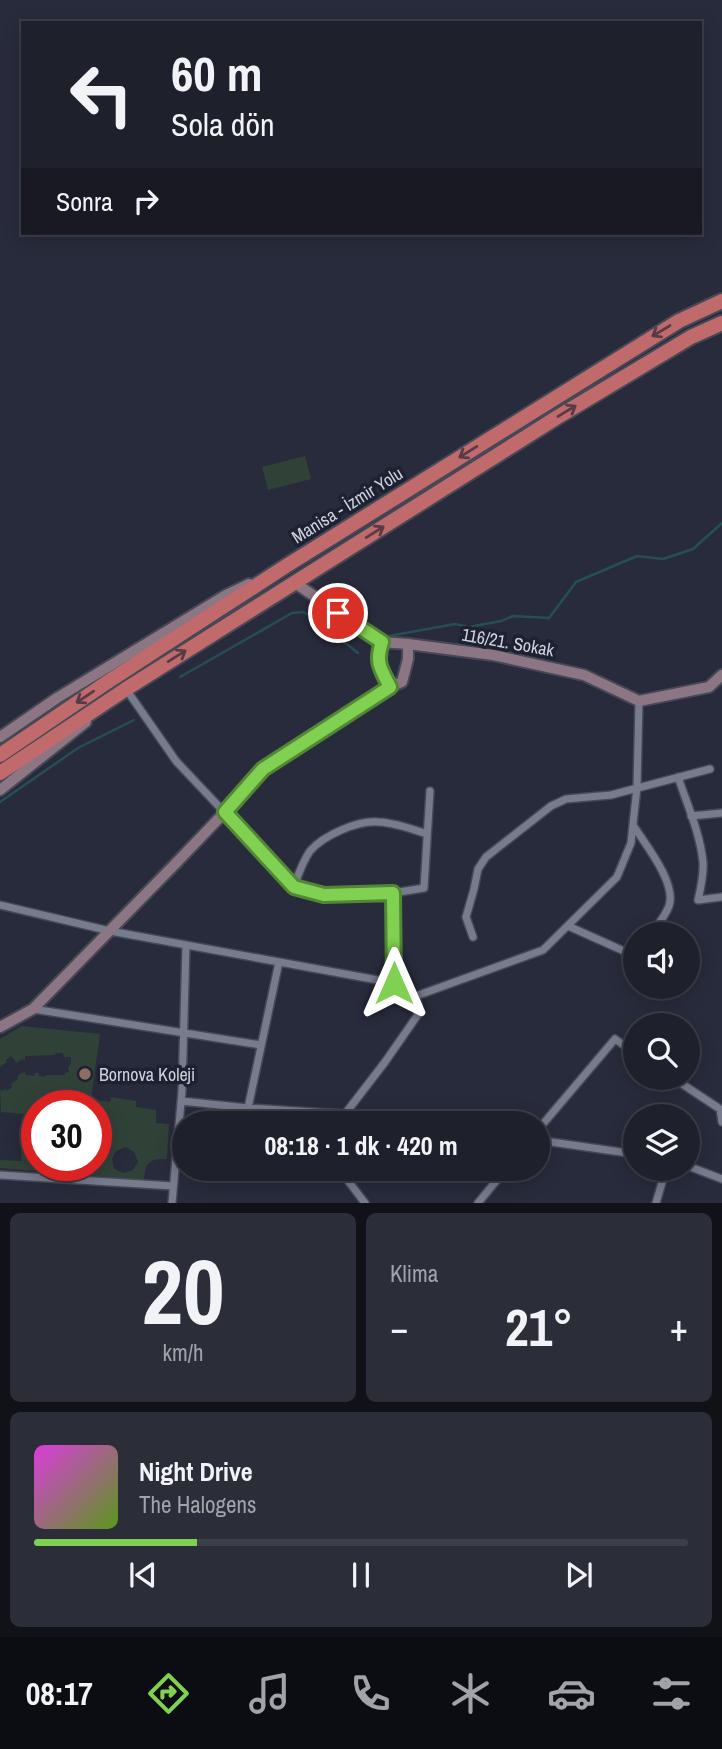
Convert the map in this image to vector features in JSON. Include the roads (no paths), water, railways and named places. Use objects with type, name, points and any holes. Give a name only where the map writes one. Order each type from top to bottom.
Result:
[{"type":"highway","name":"Manisa - İzmir Yolu","points":[[0,755],[106,682],[286,566],[615,359],[678,321],[722,301]]},
{"type":"highway","points":[[0,773],[123,691],[556,418],[691,337],[722,323]]},
{"type":"street","points":[[0,737],[57,698],[226,595],[286,566]]},
{"type":"street","name":"116/21. Sokak","points":[[295,583],[382,642],[493,655],[584,675],[639,701]]},
{"type":"street","points":[[382,642],[378,654],[380,667],[390,687]]},
{"type":"street","points":[[0,1027],[33,1009],[225,812],[263,769],[390,687],[402,682],[408,659],[408,644]]},
{"type":"street","points":[[416,996],[543,950],[617,877],[631,843],[637,787],[639,701],[709,687],[722,676]]},
{"type":"street","points":[[0,790],[68,738],[123,691],[176,761],[294,887],[324,895],[393,893],[424,888],[430,790]]},
{"type":"street","points":[[473,937],[466,917],[478,869],[486,857],[551,806],[566,799],[611,795],[709,769]]},
{"type":"street","points":[[678,777],[699,840],[703,862],[698,900],[722,897]]},
{"type":"street","points":[[691,816],[722,813]]},
{"type":"street","points":[[294,887],[310,852],[339,830],[377,821],[427,834]]},
{"type":"street","points":[[633,825],[666,877],[671,893],[669,906],[659,922]]},
{"type":"street","points":[[393,893],[394,983]]},
{"type":"street","points":[[0,905],[110,931],[394,983],[409,990],[416,996],[419,1008],[414,1022],[347,1111]]},
{"type":"street","points":[[568,926],[623,951]]},
{"type":"street","points":[[172,1203],[181,1101],[186,945]]},
{"type":"street","points":[[247,1108],[279,962]]},
{"type":"street","points":[[33,1009],[261,1045]]},
{"type":"street","points":[[550,1116],[615,1039],[623,1045]]},
{"type":"street","points":[[692,1090],[721,1109],[722,1122]]},
{"type":"street","points":[[181,1101],[296,1111]]},
{"type":"street","points":[[550,1142],[623,1152]]},
{"type":"street","points":[[700,1171],[722,1179]]},
{"type":"street","points":[[0,1175],[173,1186]]},
{"type":"street","points":[[349,1181],[365,1203]]},
{"type":"street","points":[[478,1203],[496,1181]]},
{"type":"street","points":[[656,1203],[662,1181]]},
{"type":"waterway","points":[[389,636],[455,624],[469,627],[513,616],[549,618],[576,582],[637,556],[663,559],[693,549],[722,523]]},
{"type":"waterway","points":[[180,677],[292,613],[303,612],[313,617],[358,653]]},
{"type":"waterway","points":[[0,802],[78,748],[134,720]]},
{"type":"place","name":"Bornova Koleji","points":[[85,1074]]}]
